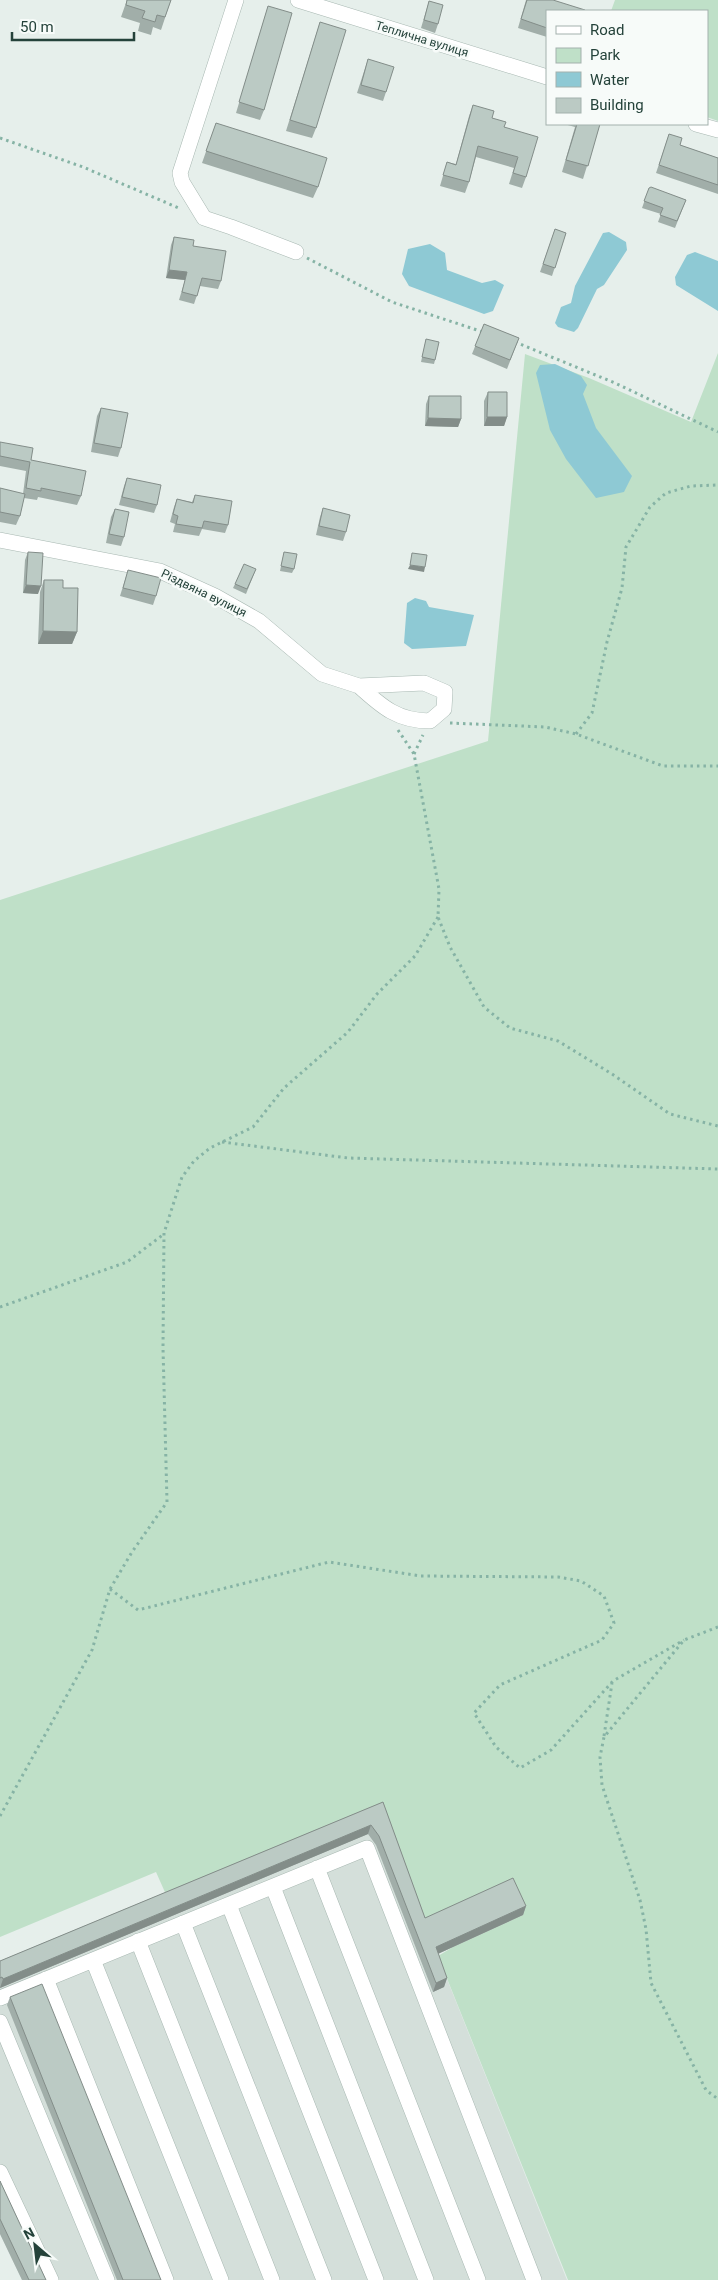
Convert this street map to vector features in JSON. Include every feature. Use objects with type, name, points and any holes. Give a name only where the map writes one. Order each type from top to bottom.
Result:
[{"type":"street","points":[[236,0],[180,173],[182,182],[204,218],[296,252]]},
{"type":"street","name":"Теплична вулиця","points":[[298,0],[546,77]]},
{"type":"street","points":[[700,125],[718,130]]},
{"type":"street","name":"Різдвяна вулиця","points":[[0,540],[160,571],[215,596],[259,621],[322,674],[359,686],[424,683],[445,692],[444,709],[430,721],[411,721],[382,708],[359,686]]},
{"type":"street","points":[[0,1998],[367,1848],[534,2280]]},
{"type":"street","points":[[317,1868],[478,2280]]},
{"type":"street","points":[[273,1887],[426,2280]]},
{"type":"street","points":[[229,1905],[376,2280]]},
{"type":"street","points":[[183,1923],[324,2280]]},
{"type":"street","points":[[138,1941],[272,2280]]},
{"type":"street","points":[[92,1960],[221,2280]]},
{"type":"street","points":[[46,1979],[166,2280]]},
{"type":"street","points":[[0,2022],[107,2280]]},
{"type":"street","points":[[0,2172],[51,2280]]},
{"type":"path","points":[[0,138],[83,167],[204,218]]},
{"type":"path","points":[[296,252],[392,302],[491,334]]},
{"type":"path","points":[[509,340],[536,349],[615,382],[718,432]]},
{"type":"path","points":[[576,734],[592,713],[622,588],[626,547],[650,507],[666,493],[691,486],[718,485]]},
{"type":"path","points":[[382,708],[414,754],[440,889],[438,917],[450,947],[484,1008],[510,1028],[558,1042],[612,1074],[670,1114],[718,1126]]},
{"type":"path","points":[[414,754],[430,721],[545,727],[576,734],[663,766],[718,766]]},
{"type":"path","points":[[0,1816],[92,1650],[110,1589],[132,1552],[167,1502],[164,1233],[182,1177],[194,1161],[210,1148],[253,1127],[284,1088],[348,1032],[376,994],[415,956],[438,917]]},
{"type":"path","points":[[222,1142],[348,1158],[718,1169]]},
{"type":"path","points":[[0,1307],[127,1262],[164,1233]]},
{"type":"path","points":[[110,1589],[138,1610],[329,1562],[421,1576],[558,1577],[581,1582],[604,1596],[614,1623],[602,1640],[500,1685],[474,1713],[496,1747],[520,1768],[551,1750],[612,1681],[684,1640],[718,1627]]},
{"type":"path","points":[[604,1736],[684,1640]]},
{"type":"path","points":[[612,1681],[600,1757],[602,1785],[640,1900],[646,1929],[651,1983],[706,2090],[718,2099]]},
{"type":"shaded area","points":[[380,1811],[567,2280],[22,2280],[0,2234],[0,1968]]},
{"type":"green space","points":[[615,0],[718,0],[718,121],[708,117],[708,10],[611,10]]},
{"type":"green space","points":[[718,353],[718,2280],[568,2280],[438,1956],[453,1947],[523,1915],[425,1925],[380,1811],[168,1899],[156,1872],[0,1937],[0,900],[488,741],[525,354],[589,378],[691,422]]},
{"type":"water","points":[[609,232],[626,242],[627,250],[604,285],[597,289],[578,328],[574,332],[558,327],[555,323],[561,307],[571,303],[575,286],[603,233]]},
{"type":"water","points":[[430,244],[445,253],[447,270],[482,283],[495,280],[504,285],[493,311],[484,314],[409,286],[402,274],[408,249]]},
{"type":"water","points":[[695,252],[718,261],[718,311],[676,285],[675,277],[687,255]]},
{"type":"water","points":[[555,364],[581,376],[587,385],[583,394],[596,428],[632,476],[624,492],[596,498],[566,459],[550,430],[536,373],[540,365]]},
{"type":"water","points":[[415,598],[426,601],[429,607],[474,615],[466,646],[412,649],[404,643],[407,603]]},
{"type":"building","points":[[127,0],[171,0],[165,17],[157,15],[155,22],[142,18],[145,11],[126,5]]},
{"type":"building","points":[[527,0],[553,0],[585,10],[546,10],[546,28],[521,19]]},
{"type":"building","points":[[429,1],[443,5],[438,24],[424,20]]},
{"type":"building","points":[[268,6],[292,13],[264,110],[239,102]]},
{"type":"building","points":[[320,22],[346,30],[316,128],[290,120]]},
{"type":"building","points":[[368,59],[394,67],[386,92],[361,85]]},
{"type":"building","points":[[473,105],[494,111],[492,118],[506,122],[504,127],[538,137],[526,177],[513,173],[518,157],[478,146],[469,182],[443,175],[447,162],[456,165]]},
{"type":"building","points":[[216,123],[327,158],[318,187],[206,151]]},
{"type":"building","points":[[577,125],[600,125],[588,166],[566,160]]},
{"type":"building","points":[[669,134],[682,138],[680,145],[718,158],[718,185],[659,165]]},
{"type":"building","points":[[651,187],[686,200],[677,221],[660,215],[663,208],[644,201]]},
{"type":"building","points":[[555,229],[566,233],[555,268],[543,264]]},
{"type":"building","points":[[174,237],[194,240],[193,246],[226,251],[221,281],[202,278],[197,296],[182,292],[187,272],[169,270]]},
{"type":"building","points":[[484,324],[519,338],[510,360],[475,346]]},
{"type":"building","points":[[426,339],[439,342],[435,360],[422,357]]},
{"type":"building","points":[[488,392],[507,392],[507,417],[487,417]]},
{"type":"building","points":[[429,396],[461,396],[461,419],[428,418]]},
{"type":"building","points":[[101,408],[128,413],[121,448],[94,443]]},
{"type":"building","points":[[0,442],[33,448],[31,460],[86,471],[81,496],[41,488],[41,491],[26,488],[30,462],[0,456]]},
{"type":"building","points":[[127,478],[161,485],[157,505],[122,497]]},
{"type":"building","points":[[0,488],[25,494],[20,516],[0,512]]},
{"type":"building","points":[[195,495],[232,501],[228,525],[204,521],[202,528],[176,524],[178,516],[173,514],[177,499],[193,503]]},
{"type":"building","points":[[323,508],[350,515],[346,532],[319,526]]},
{"type":"building","points":[[115,509],[129,512],[124,537],[109,534]]},
{"type":"building","points":[[28,552],[43,553],[41,586],[26,585]]},
{"type":"building","points":[[284,552],[297,554],[294,569],[281,566]]},
{"type":"building","points":[[412,553],[427,555],[425,567],[410,565]]},
{"type":"building","points":[[244,564],[256,569],[247,589],[235,584]]},
{"type":"building","points":[[128,570],[161,578],[156,596],[123,588]]},
{"type":"building","points":[[44,580],[63,580],[63,588],[78,588],[77,632],[43,631]]},
{"type":"building","points":[[383,1802],[425,1918],[513,1878],[526,1906],[436,1947],[447,1978],[436,1983],[379,1836],[371,1825],[3,1979],[2,1977],[0,1978],[0,1961]]},
{"type":"building","points":[[42,1984],[161,2280],[123,2280],[10,1997]]},
{"type":"building","points":[[0,2181],[46,2280],[29,2280],[0,2219]]}]
